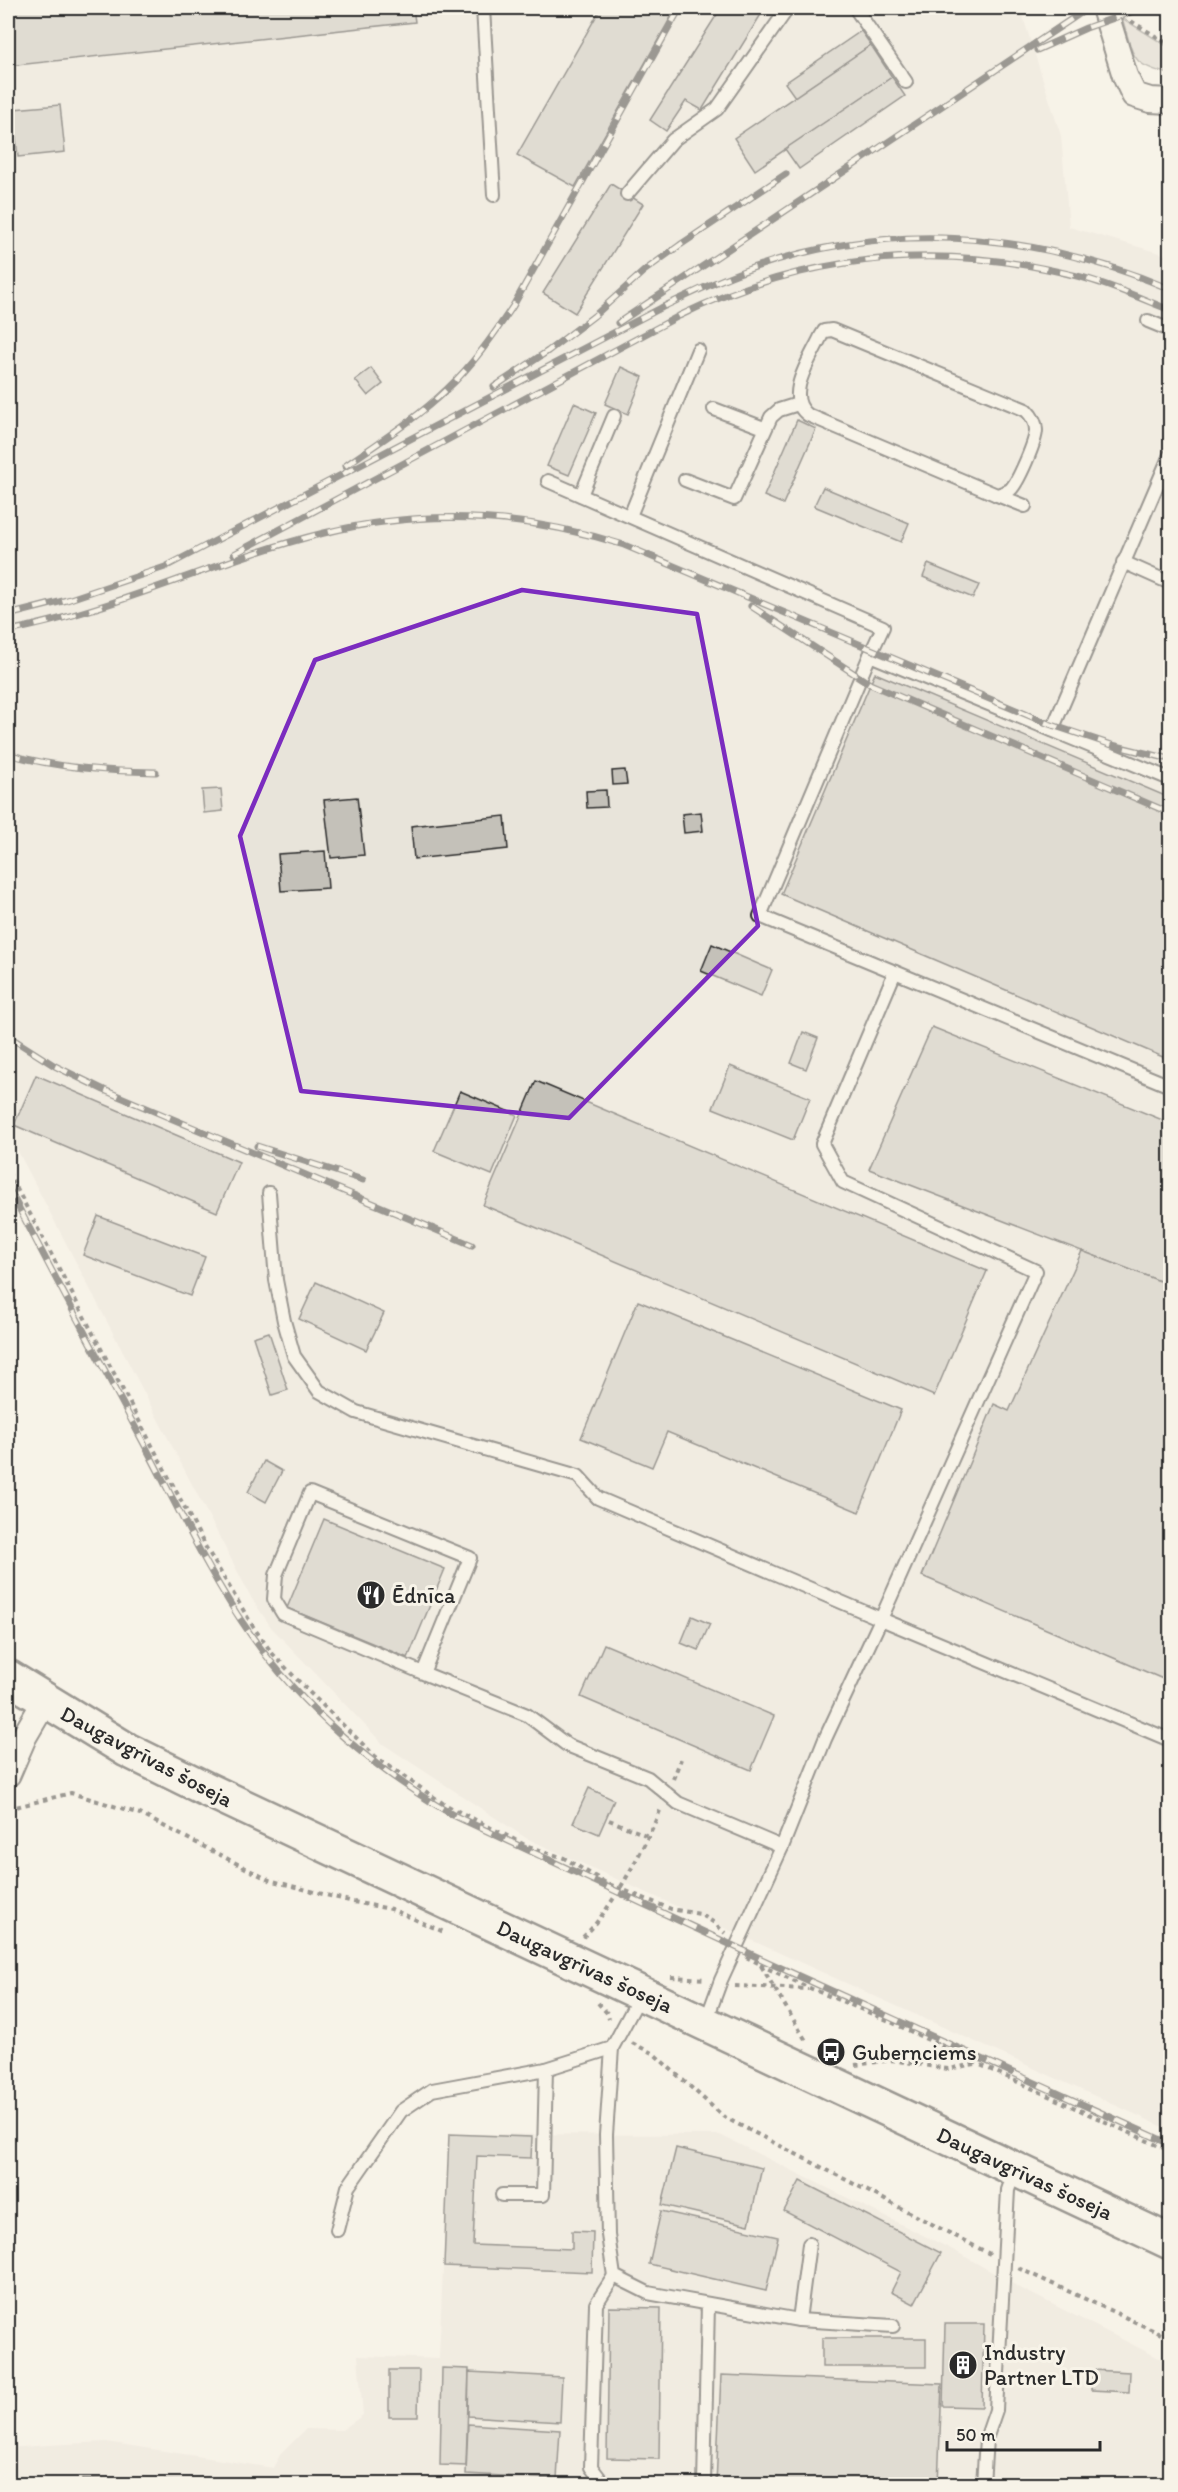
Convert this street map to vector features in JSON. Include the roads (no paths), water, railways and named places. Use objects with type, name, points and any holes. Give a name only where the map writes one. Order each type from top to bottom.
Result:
[{"type":"main road","name":"Daugavgrīvas šoseja","points":[[8,1677],[127,1750],[186,1780],[655,1985],[705,2022],[1170,2242]]},
{"type":"street","points":[[1104,8],[1125,76],[1134,94],[1150,100],[1170,101]]},
{"type":"street","points":[[8,1774],[24,1737],[45,1701]]},
{"type":"lane","points":[[483,8],[494,195]]},
{"type":"lane","points":[[627,194],[673,140],[717,109],[789,8]]},
{"type":"lane","points":[[855,8],[906,82]]},
{"type":"lane","points":[[1148,321],[1170,330]]},
{"type":"lane","points":[[997,495],[1009,490],[1016,482],[1036,436],[1033,417],[1026,410],[831,330],[824,331],[798,386],[798,404],[808,415],[997,495],[1025,506]]},
{"type":"lane","points":[[630,516],[698,350]]},
{"type":"lane","points":[[686,480],[734,499],[764,428],[771,417],[779,410],[798,404]]},
{"type":"lane","points":[[714,409],[764,428]]},
{"type":"lane","points":[[581,495],[614,416]]},
{"type":"lane","points":[[1052,730],[1170,455]]},
{"type":"lane","points":[[548,481],[883,627],[760,916],[1170,1086]]},
{"type":"lane","points":[[1123,562],[1170,583]]},
{"type":"lane","points":[[870,655],[1170,779]]},
{"type":"lane","points":[[705,2022],[721,1980],[782,1848],[825,1739],[1036,1271],[843,1182],[822,1144],[896,972]]},
{"type":"lane","points":[[269,1193],[276,1280],[284,1321],[294,1356],[319,1392],[356,1412],[578,1476],[598,1497],[1170,1740]]},
{"type":"lane","points":[[423,1673],[470,1558],[310,1493],[276,1575],[274,1599],[283,1614],[423,1673],[527,1715],[567,1745],[648,1778],[678,1803],[782,1848]]},
{"type":"lane","points":[[604,2484],[591,2467],[596,2304],[614,2276],[608,2235],[606,2135],[612,2048],[618,2035],[655,1985]]},
{"type":"lane","points":[[337,2230],[348,2187],[401,2111],[432,2090],[546,2069],[612,2048]]},
{"type":"lane","points":[[502,2195],[543,2195],[546,2069]]},
{"type":"lane","points":[[982,2484],[986,2439],[996,2410],[1008,2190],[1016,2169]]},
{"type":"lane","points":[[798,2320],[809,2244]]},
{"type":"lane","points":[[614,2276],[648,2293],[708,2304],[798,2320],[893,2326]]},
{"type":"lane","points":[[704,2484],[708,2304]]},
{"type":"railway","points":[[345,466],[434,401],[456,381],[490,339],[513,306],[680,8]]},
{"type":"railway","points":[[618,323],[1088,8]]},
{"type":"railway","points":[[1037,50],[1086,28],[1142,8]]},
{"type":"railway","points":[[494,387],[548,351],[594,316],[644,271],[786,174]]},
{"type":"railway","points":[[8,615],[67,600],[165,567],[661,308],[726,278],[790,256],[845,244],[900,239],[954,238],[1009,244],[1063,254],[1117,269],[1170,289]]},
{"type":"railway","points":[[234,554],[679,316],[727,295],[776,279],[825,267],[874,260],[924,257],[975,259],[1026,265],[1077,276],[1113,287],[1170,310]]},
{"type":"railway","points":[[8,631],[48,622],[128,598],[245,556],[324,533],[400,520],[475,518],[513,521],[550,527],[624,545],[1049,724],[1112,745],[1170,759]]},
{"type":"railway","points":[[751,606],[870,684],[1170,813]]},
{"type":"railway","points":[[8,754],[44,763],[81,768],[156,772]]},
{"type":"railway","points":[[8,1036],[55,1066],[104,1090],[472,1245]]},
{"type":"railway","points":[[257,1146],[363,1180]]},
{"type":"railway","points":[[8,1187],[235,1612],[293,1688],[368,1758],[453,1815],[770,1963],[1170,2144]]},
{"type":"place","name":"Ēdnīca","points":[[371,1595]]},
{"type":"place","name":"Guberņciems","points":[[831,2052]]},
{"type":"place","name":"Industry Partner LTD","points":[[963,2365]]}]
